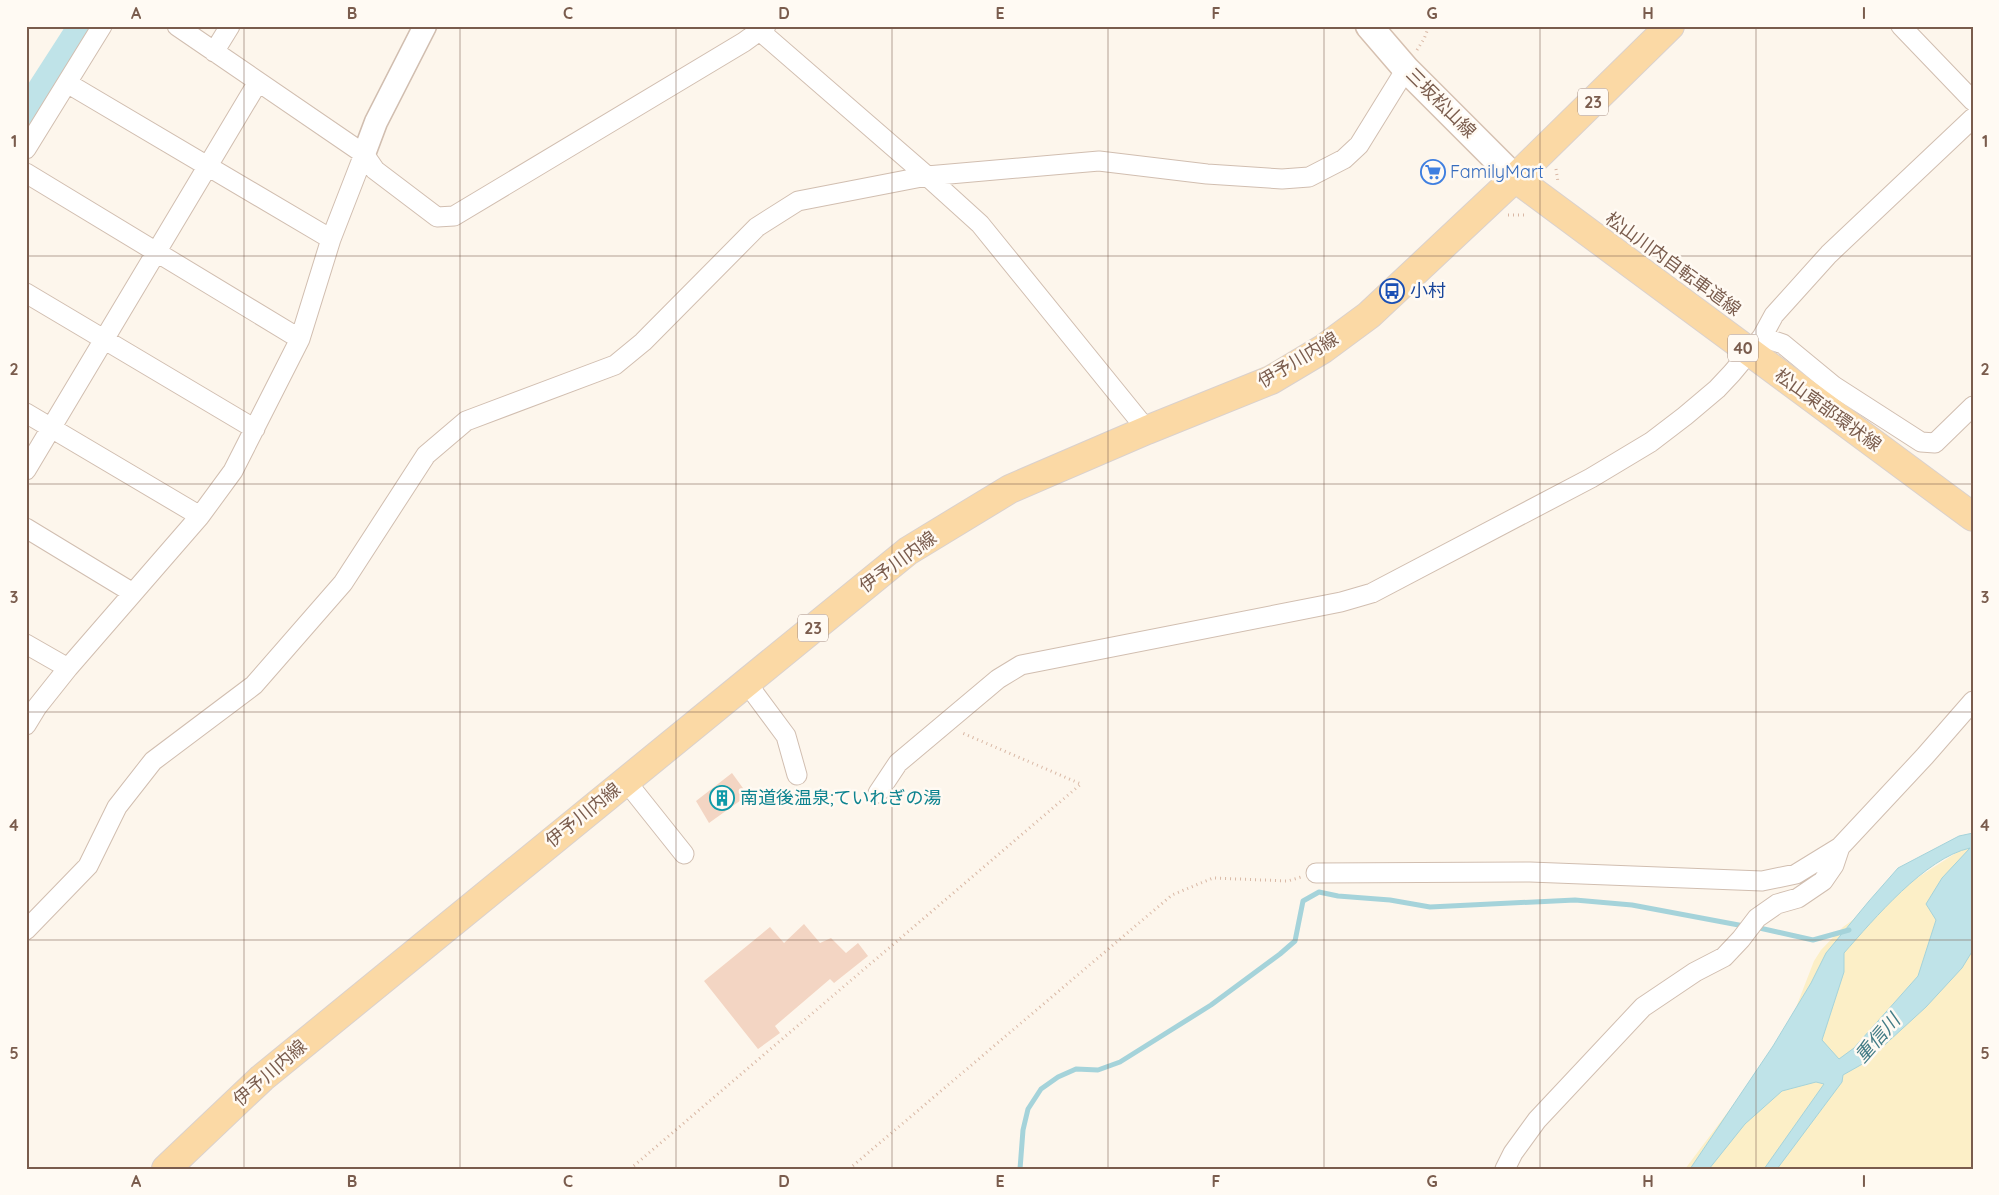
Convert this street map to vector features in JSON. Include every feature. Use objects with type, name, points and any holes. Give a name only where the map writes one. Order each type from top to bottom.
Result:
[{"type":"main road","name":"三坂松山線","points":[[1369,26],[1406,69],[1515,178]]},
{"type":"main road","name":"伊予川内線","points":[[166,1169],[262,1078],[908,551],[1010,489],[1146,430],[1271,380],[1323,348],[1369,315],[1515,178],[1670,26]]},
{"type":"main road","name":"松山東部環状線","points":[[1515,178],[1755,344],[1973,517]]},
{"type":"street","points":[[26,149],[102,26]]},
{"type":"street","points":[[177,26],[364,154],[375,170],[437,217],[454,216],[744,42],[760,28],[980,224],[1146,430]]},
{"type":"street","points":[[214,52],[230,26]]},
{"type":"street","points":[[26,725],[37,706],[200,516],[233,471],[300,340],[331,239],[376,122],[425,26]]},
{"type":"street","points":[[1901,26],[1973,101]]},
{"type":"street","points":[[26,930],[88,866],[117,807],[153,761],[254,685],[343,583],[426,455],[466,421],[615,365],[643,342],[757,227],[798,201],[928,176],[1099,161],[1207,174],[1282,180],[1309,177],[1344,159],[1359,145],[1406,69]]},
{"type":"street","points":[[26,470],[258,82]]},
{"type":"street","points":[[67,83],[331,239]]},
{"type":"street","points":[[878,793],[898,763],[998,679],[1021,665],[1341,602],[1372,593],[1592,478],[1651,442],[1717,389],[1755,344],[1774,315],[1829,254],[1973,118]]},
{"type":"street","points":[[26,173],[300,340]]},
{"type":"street","points":[[26,293],[255,429]]},
{"type":"street","points":[[1755,344],[1783,344],[1834,386],[1920,442],[1935,442],[1973,406]]},
{"type":"street","points":[[26,413],[200,516]]},
{"type":"street","points":[[26,528],[133,593]]},
{"type":"street","points":[[26,644],[68,668]]},
{"type":"street","points":[[746,682],[786,736],[797,775]]},
{"type":"street","points":[[1316,873],[1530,872],[1762,881],[1796,874],[1840,847],[1925,756],[1973,701]]},
{"type":"street","points":[[625,780],[684,854]]},
{"type":"street","points":[[1505,1169],[1537,1120],[1643,1007],[1695,972],[1724,957],[1742,939],[1757,918],[1776,904],[1798,898],[1823,882],[1834,865],[1840,847]]},
{"type":"path","points":[[1558,162],[1556,170],[1559,187]]},
{"type":"path","points":[[630,1169],[1081,784],[944,725]]},
{"type":"path","points":[[849,1169],[1172,895],[1213,878],[1288,881],[1316,873]]},
{"type":"sand","points":[[1973,842],[1973,1169],[1685,1169],[1776,1048],[1790,1023],[1814,961],[1821,950],[1843,927],[1864,912]]},
{"type":"water","name":"重信川","points":[[1973,833],[1973,950],[1962,968],[1926,1007],[1866,1062],[1843,1075],[1842,1082],[1777,1169],[1764,1169],[1824,1084],[1816,1082],[1782,1091],[1745,1124],[1709,1169],[1690,1169],[1773,1046],[1811,983],[1826,953],[1898,868],[1959,836]],"holes":[[[1970,848],[1942,878],[1926,904],[1936,920],[1918,976],[1854,1048],[1839,1059],[1822,1040],[1844,972],[1844,953],[1885,907],[1918,877],[1953,854]]]},
{"type":"building","name":"南道後温泉;ていれぎの湯","points":[[732,773],[748,795],[709,823],[696,801]]},
{"type":"building","points":[[804,924],[820,943],[831,938],[846,953],[858,943],[868,956],[834,983],[830,979],[775,1026],[780,1033],[758,1049],[704,981],[770,927],[784,943]]},
{"type":"waterway","points":[[26,116],[84,26]]},
{"type":"waterway","points":[[1020,1169],[1023,1130],[1028,1109],[1041,1089],[1058,1077],[1076,1069],[1098,1070],[1120,1062],[1211,1005],[1295,941],[1303,901],[1319,892],[1338,896],[1390,900],[1430,907],[1575,900],[1632,905],[1744,926]]},
{"type":"waterway","points":[[1755,927],[1813,940],[1849,930]]},
{"type":"place","name":"FamilyMart","points":[[1433,172]]},
{"type":"place","name":"小村","points":[[1392,291]]},
{"type":"place","name":"南道後温泉;ていれぎの湯","points":[[722,798]]}]
